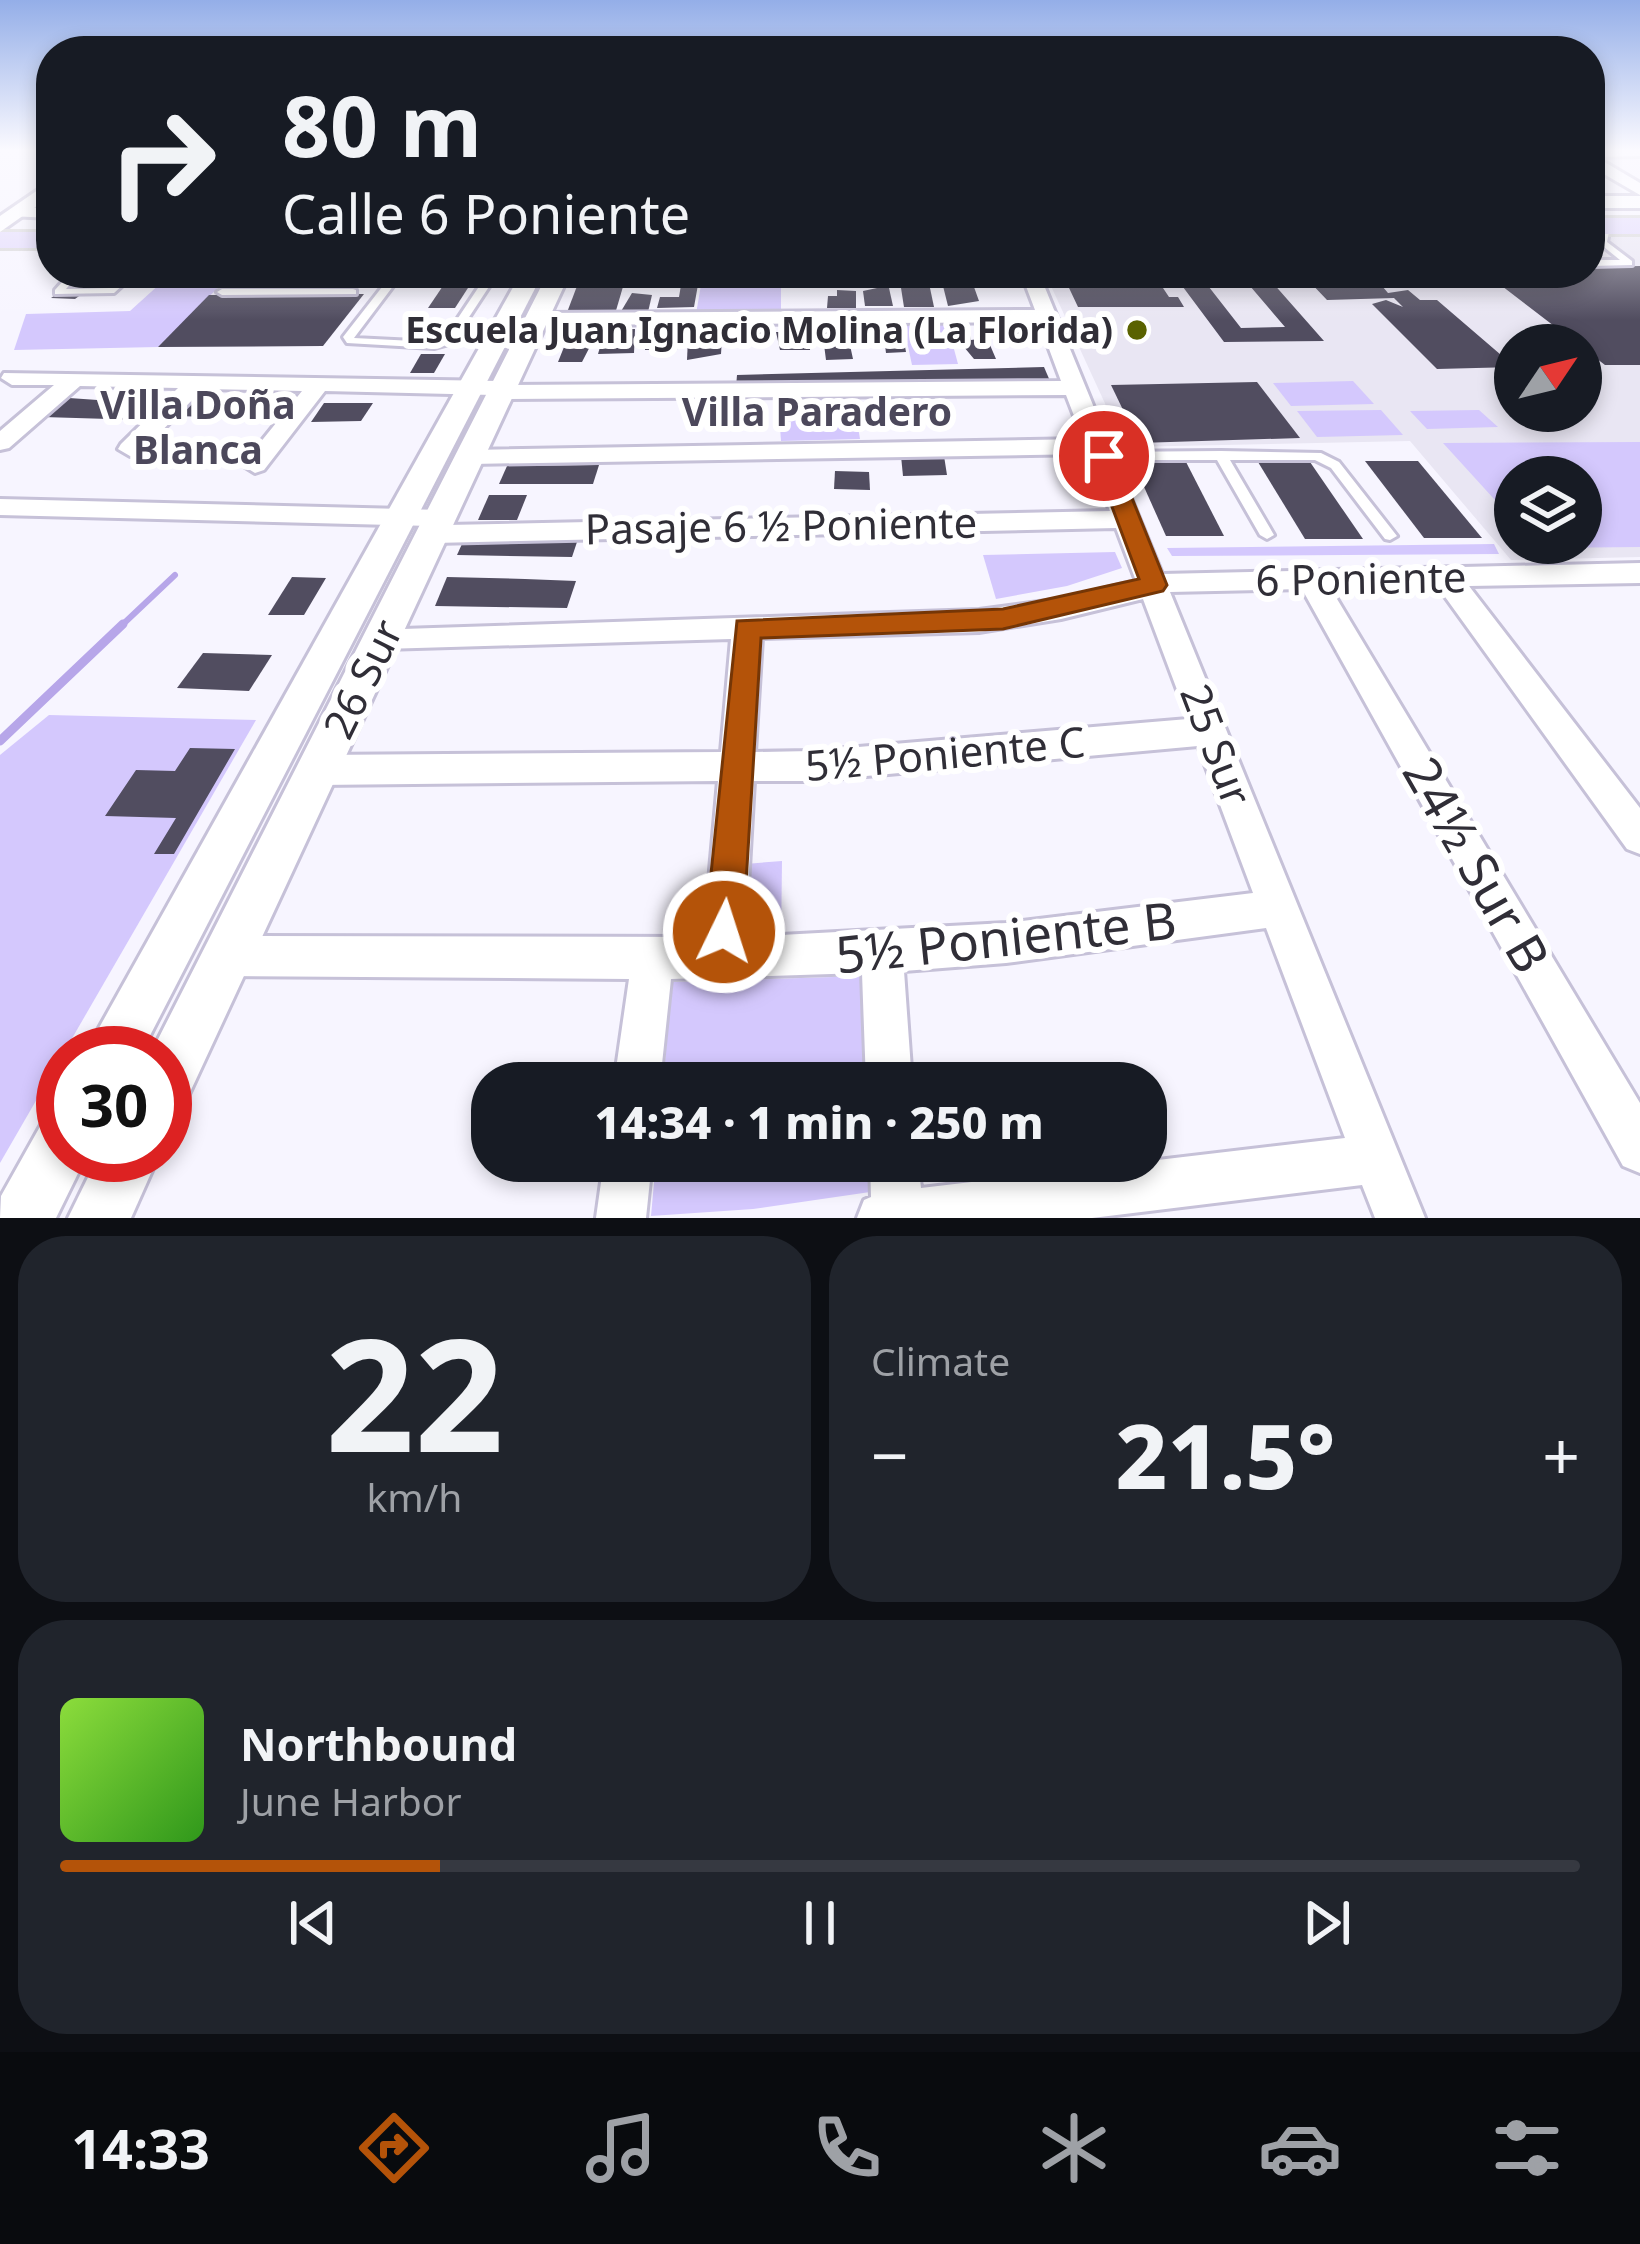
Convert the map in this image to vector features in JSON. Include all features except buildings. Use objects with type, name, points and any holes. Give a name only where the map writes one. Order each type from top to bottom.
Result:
[{"type":"main road","points":[[1605,221],[1640,215]]},
{"type":"main road","points":[[5,223],[36,227]]},
{"type":"main road","points":[[1605,224],[1640,226]]},
{"type":"main road","points":[[0,240],[36,240]]},
{"type":"street","points":[[5,223],[36,216]]},
{"type":"street","name":"26 Sur","points":[[128,1026],[426,523],[471,457],[527,288]]},
{"type":"street","name":"26 Sur","points":[[426,523],[491,390],[552,288]]},
{"type":"street","name":"25 Sur","points":[[1036,288],[1400,1218]]},
{"type":"street","points":[[537,319],[1048,316]]},
{"type":"street","points":[[12,378],[491,390],[1077,388]]},
{"type":"street","points":[[0,443],[73,381]]},
{"type":"street","points":[[130,449],[196,383]]},
{"type":"street","points":[[255,465],[317,387]]},
{"type":"street","points":[[471,457],[1102,451]]},
{"type":"street","name":"Pasaje 6 ½ Poniente","points":[[0,507],[426,523],[1129,518]]},
{"type":"street","name":"6 Poniente","points":[[368,621],[747,628],[1003,619],[1154,585],[1636,578]]},
{"type":"street","points":[[1448,579],[1640,837]]},
{"type":"street","name":"24½ Sur B","points":[[1311,580],[1640,1149]]},
{"type":"street","name":"26 Sur","points":[[192,1029],[318,770],[368,621]]},
{"type":"street","points":[[723,960],[747,628]]},
{"type":"street","name":"5½ Poniente C","points":[[318,770],[737,769],[885,762],[1211,731]]},
{"type":"street","name":"5½ Poniente B","points":[[228,956],[652,962],[881,956],[1029,942],[1279,907]]},
{"type":"street","points":[[881,956],[889,1062]]},
{"type":"street","points":[[640,1062],[652,962]]},
{"type":"street","points":[[882,1218],[1376,1159]]},
{"type":"street","points":[[23,1218],[42,1182]]},
{"type":"street","points":[[99,1218],[117,1182]]},
{"type":"street","points":[[621,1218],[625,1182]]},
{"type":"street","points":[[896,1182],[898,1217]]},
{"type":"lane","points":[[1605,245],[1628,263],[1605,263]]},
{"type":"lane","points":[[62,288],[58,292],[111,292],[115,288]]},
{"type":"lane","points":[[222,292],[267,288]]},
{"type":"lane","points":[[293,288],[353,292]]},
{"type":"lane","points":[[386,288],[348,337],[350,341],[434,345],[448,341],[483,288]]},
{"type":"lane","points":[[1102,451],[1323,458],[1335,465],[1390,536]]},
{"type":"lane","points":[[1221,455],[1267,535]]},
{"type":"shaded area","points":[[1605,232],[1640,234],[1640,557],[1602,558],[1602,456],[1494,456],[1494,540],[1410,441],[1125,447],[1052,288],[1605,288]]},
{"type":"shaded area","points":[[155,288],[218,288],[158,347],[14,350],[26,314],[130,311]]},
{"type":"shaded area","points":[[700,288],[781,288],[781,313],[696,314]]},
{"type":"shaded area","points":[[903,323],[947,323],[958,364],[912,365]]},
{"type":"shaded area","points":[[1353,381],[1374,404],[1291,406],[1273,383]]},
{"type":"shaded area","points":[[853,396],[860,439],[781,441],[778,399]]},
{"type":"shaded area","points":[[1381,410],[1403,435],[1317,437],[1297,411]]},
{"type":"shaded area","points":[[1479,410],[1494,427],[1427,429],[1410,411]]},
{"type":"shaded area","points":[[1640,442],[1640,547],[1602,547],[1602,456],[1494,456],[1494,499],[1443,443]]},
{"type":"shaded area","points":[[1494,544],[1494,554],[1172,556],[1167,548]]},
{"type":"shaded area","points":[[1115,552],[1122,568],[1067,586],[996,599],[983,555]]},
{"type":"shaded area","points":[[49,715],[256,720],[79,1026],[36,1026],[36,1101],[0,1163],[0,755]]},
{"type":"shaded area","points":[[782,861],[781,943],[738,940],[745,864]]},
{"type":"shaded area","points":[[865,976],[870,1062],[665,1062],[672,982]]},
{"type":"shaded area","points":[[654,1182],[876,1182],[877,1191],[753,1209],[651,1216]]},
{"type":"waterway","points":[[120,627],[175,575]]},
{"type":"waterway","points":[[0,741],[123,624]]},
{"type":"place","name":"Escuela Juan Ignacio Molina (La Florida)","points":[[1137,330]]},
{"type":"district","name":"Villa Paradero","points":[[817,412]]},
{"type":"district","name":"Villa Doña Blanca","points":[[198,428]]},
{"type":"route","points":[[724,932],[747,628],[1003,619],[1154,585],[1104,456]]}]
